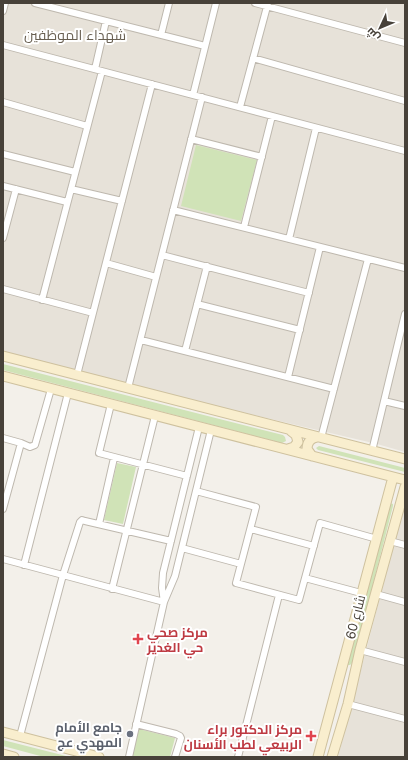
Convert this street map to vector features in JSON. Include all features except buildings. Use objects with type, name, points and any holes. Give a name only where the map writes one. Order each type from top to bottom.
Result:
[{"type":"main road","points":[[3,356],[405,459]]},
{"type":"main road","points":[[3,376],[405,480]]},
{"type":"main road","points":[[288,450],[294,447],[298,442],[296,435],[291,431]]},
{"type":"main road","points":[[312,456],[307,449],[308,443],[311,439],[319,438]]},
{"type":"main road","name":"شارع 60","points":[[318,757],[393,477]]},
{"type":"main road","name":"شارع 60","points":[[332,757],[348,704],[360,650],[405,487]]},
{"type":"main road","points":[[386,502],[394,501],[400,506]]},
{"type":"main road","points":[[344,663],[351,666],[357,666]]},
{"type":"main road","points":[[338,683],[346,682],[352,686]]},
{"type":"main road","points":[[3,732],[99,757]]},
{"type":"main road","points":[[3,754],[14,757]]},
{"type":"street","points":[[3,11],[5,3]]},
{"type":"street","points":[[35,3],[52,5],[106,21],[205,46]]},
{"type":"street","points":[[161,35],[169,3]]},
{"type":"street","points":[[193,95],[216,3]]},
{"type":"street","points":[[255,3],[268,5],[405,43]]},
{"type":"street","points":[[240,107],[268,5]]},
{"type":"street","points":[[95,69],[106,21]]},
{"type":"street","points":[[3,45],[405,151]]},
{"type":"street","points":[[253,58],[405,100]]},
{"type":"street","points":[[42,300],[102,71]]},
{"type":"street","points":[[77,375],[152,84]]},
{"type":"street","points":[[128,388],[202,97]]},
{"type":"street","points":[[3,102],[87,126]]},
{"type":"street","points":[[244,228],[272,116]]},
{"type":"street","points":[[289,239],[316,128]]},
{"type":"street","points":[[191,139],[262,157]]},
{"type":"street","points":[[3,154],[75,172]]},
{"type":"street","points":[[3,186],[67,202]]},
{"type":"street","points":[[3,238],[16,189]]},
{"type":"street","points":[[71,189],[122,201]]},
{"type":"street","points":[[173,210],[405,268]]},
{"type":"street","points":[[288,377],[320,247]]},
{"type":"street","points":[[162,255],[309,293]]},
{"type":"street","points":[[319,438],[334,389],[368,259]]},
{"type":"street","points":[[106,263],[156,278]]},
{"type":"street","points":[[185,351],[207,266]]},
{"type":"street","points":[[3,289],[93,313]]},
{"type":"street","points":[[197,304],[300,330]]},
{"type":"street","points":[[372,451],[405,314]]},
{"type":"street","points":[[141,340],[334,389]]},
{"type":"street","points":[[3,438],[30,447],[35,445],[51,389]]},
{"type":"street","points":[[24,565],[68,393]]},
{"type":"street","points":[[384,400],[405,406]]},
{"type":"street","points":[[111,404],[99,453],[187,476]]},
{"type":"street","points":[[112,588],[155,416]]},
{"type":"street","points":[[164,602],[162,588],[163,573],[199,427]]},
{"type":"street","points":[[129,757],[164,602],[175,576],[211,430]]},
{"type":"street","points":[[3,509],[5,496],[21,443]]},
{"type":"street","points":[[99,524],[114,458]]},
{"type":"street","points":[[196,491],[256,507],[236,583],[280,595],[299,600],[320,523],[377,539]]},
{"type":"street","points":[[20,736],[63,575],[80,522],[82,520],[171,541]]},
{"type":"street","points":[[175,524],[187,527]]},
{"type":"street","points":[[250,529],[314,546]]},
{"type":"street","points":[[390,541],[405,545]]},
{"type":"street","points":[[182,548],[241,564]]},
{"type":"street","points":[[3,559],[164,602]]},
{"type":"street","points":[[305,578],[361,593]]},
{"type":"street","points":[[376,594],[405,602]]},
{"type":"street","points":[[238,757],[280,595]]},
{"type":"street","points":[[360,650],[405,662]]},
{"type":"street","points":[[348,704],[405,719]]},
{"type":"street","points":[[136,724],[179,734],[181,738],[175,757]]},
{"type":"shaded area","points":[[3,3],[405,3],[405,452],[377,444],[123,384],[3,352]]},
{"type":"shaded area","points":[[405,502],[405,757],[338,757]]},
{"type":"green space","points":[[196,145],[257,160],[241,221],[181,206]]},
{"type":"green space","points":[[3,364],[283,435],[286,441],[282,443],[3,370]]},
{"type":"green space","points":[[319,446],[405,468],[405,472],[318,450],[316,448]]},
{"type":"green space","points":[[117,463],[136,467],[123,524],[104,520]]},
{"type":"green space","points":[[390,503],[393,504],[393,506],[353,662],[348,665],[347,664]]},
{"type":"green space","points":[[139,729],[175,738],[170,757],[132,757]]},
{"type":"green space","points":[[3,740],[70,757],[44,757],[3,746]]},
{"type":"place","name":"مركز صحي حي الغدير","points":[[138,639]]},
{"type":"place","name":"جامع الأمام المهدي عج","points":[[130,734]]},
{"type":"place","name":"مركز الدكتور براء الربيعي لطب الأسنان","points":[[311,736]]},
{"type":"district","name":"شهداء الموظفين","points":[[75,34]]}]
